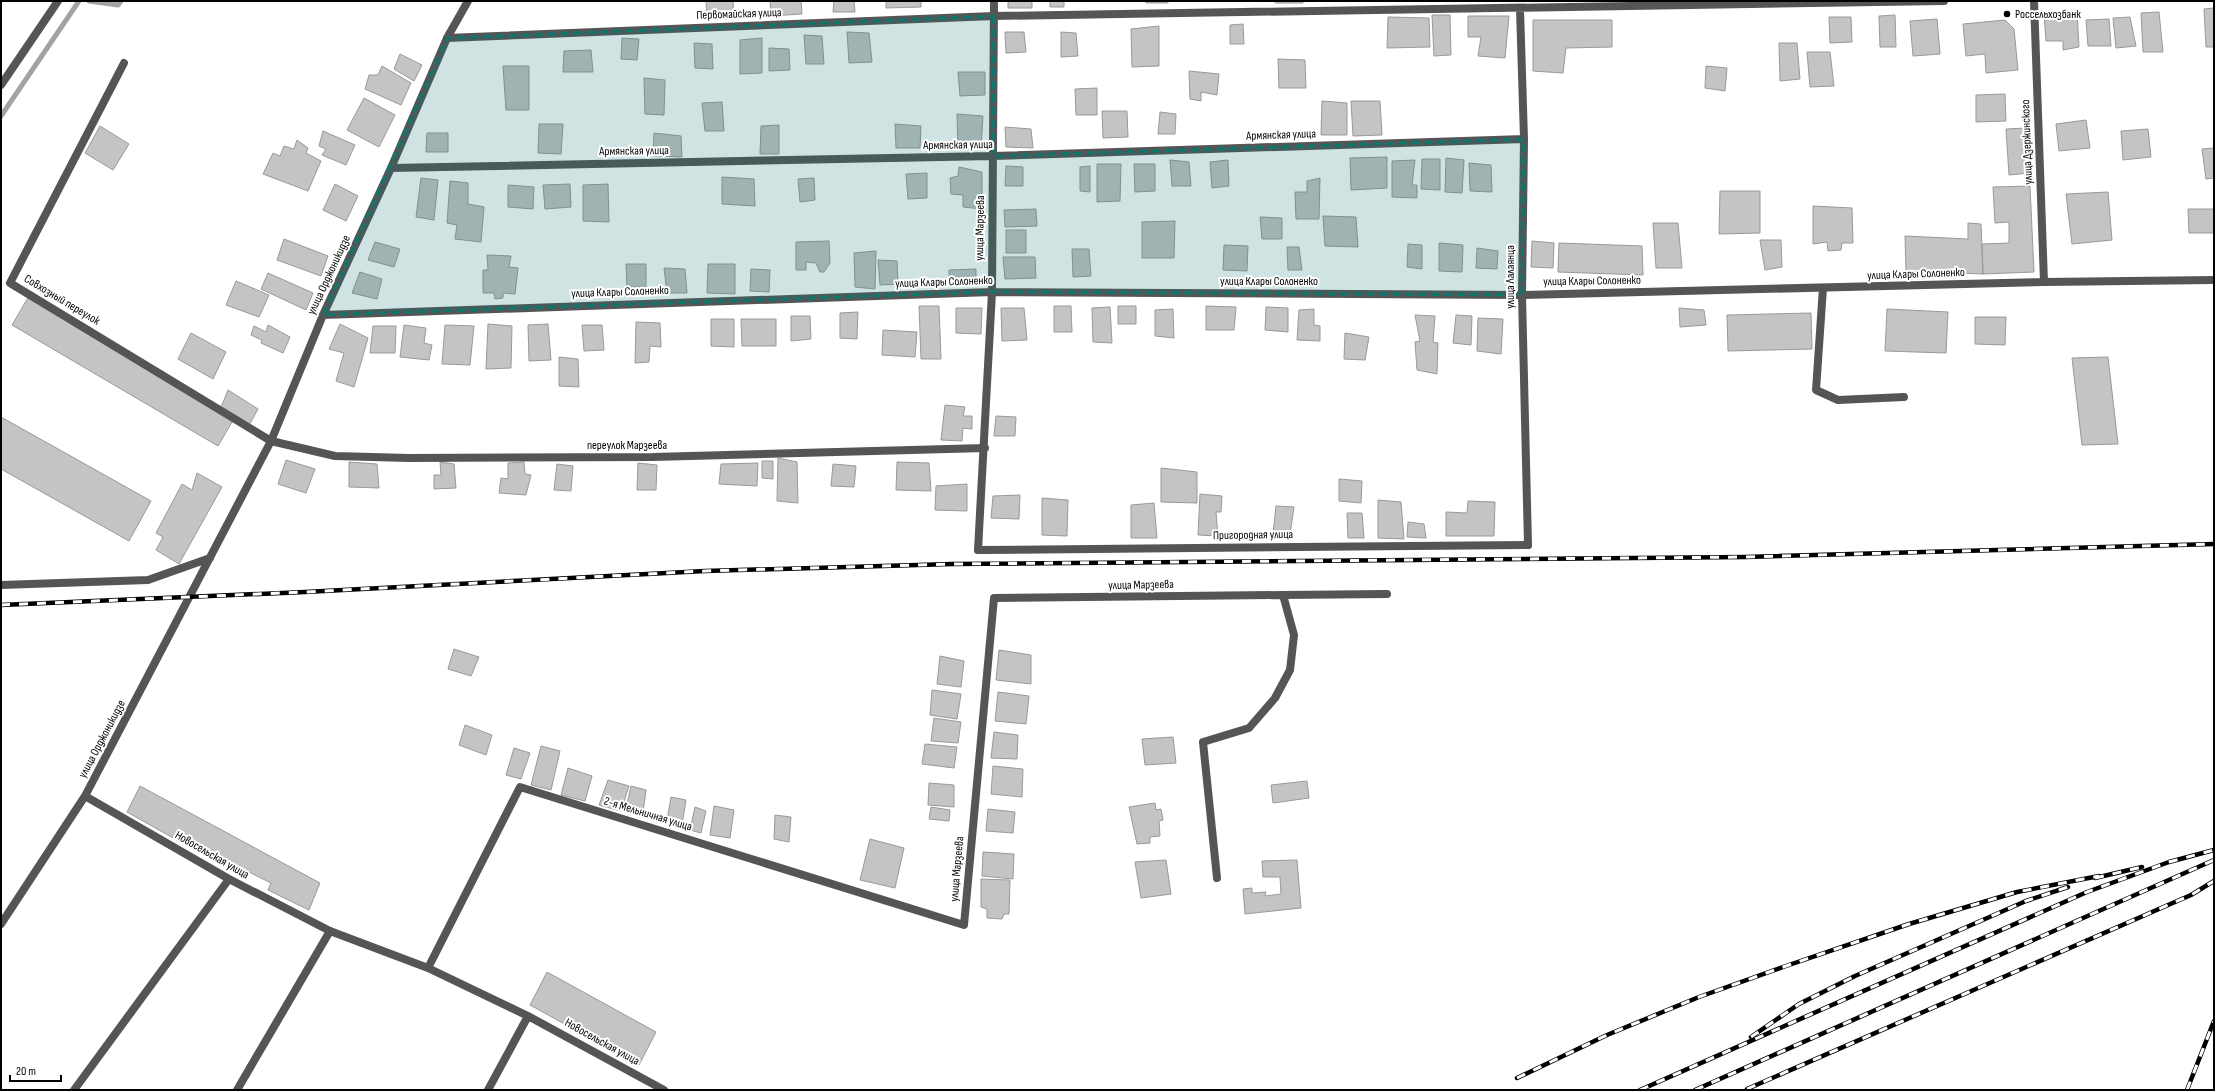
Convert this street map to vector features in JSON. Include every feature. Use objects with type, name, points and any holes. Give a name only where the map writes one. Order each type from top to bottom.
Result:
[{"type":"street","points":[[1,85],[58,1]]},
{"type":"street","name":"улица Орджоникидзе","points":[[1,924],[85,796],[271,441],[323,314],[391,168],[447,38],[468,1]]},
{"type":"street","name":"улица Марзеева","points":[[978,550],[985,448],[992,292],[994,1]]},
{"type":"street","name":"Первомайская улица","points":[[447,38],[994,16],[1520,9],[1944,1]]},
{"type":"street","name":"улица Дзержинского","points":[[2034,1],[2044,282]]},
{"type":"street","name":"улица Лалаянца","points":[[1520,9],[1524,140],[1522,295],[1528,545]]},
{"type":"street","name":"Совхозный переулок","points":[[124,63],[10,283],[271,441]]},
{"type":"street","name":"Армянская улица","points":[[391,168],[993,156],[1524,140]]},
{"type":"street","name":"улица Клары Солоненко","points":[[323,314],[992,292],[1522,295],[2044,282],[2214,280]]},
{"type":"street","points":[[1823,288],[1816,390],[1838,400],[1904,397]]},
{"type":"street","name":"переулок Марзеева","points":[[271,441],[335,456],[409,458],[653,457],[985,448]]},
{"type":"street","name":"Пригородная улица","points":[[978,550],[1528,545]]},
{"type":"street","points":[[1,585],[148,580],[210,558]]},
{"type":"street","points":[[1217,878],[1204,742],[1249,728],[1275,698],[1283,684],[1290,670],[1294,635],[1283,595],[1387,594]]},
{"type":"street","name":"улица Марзеева","points":[[964,925],[994,598],[1283,595]]},
{"type":"street","name":"2-я Мельничная улица","points":[[428,968],[520,787],[964,925]]},
{"type":"street","name":"Новосельская улица","points":[[85,796],[229,880],[330,931],[428,968],[528,1016],[664,1090]]},
{"type":"street","points":[[74,1090],[229,880]]},
{"type":"street","points":[[237,1090],[330,931]]},
{"type":"street","points":[[488,1090],[528,1016]]},
{"type":"highlighted area","points":[[994,16],[993,156],[1524,139],[1522,295],[992,292],[323,315],[447,38]]},
{"type":"building","points":[[706,1],[733,1],[734,19],[707,19]]},
{"type":"building","points":[[770,1],[801,1],[802,14],[771,16]]},
{"type":"building","points":[[834,1],[854,1],[855,12],[833,12]]},
{"type":"building","points":[[886,1],[921,1],[921,7],[886,8]]},
{"type":"building","points":[[1008,1],[1032,1],[1032,8],[1008,8]]},
{"type":"building","points":[[1050,1],[1064,1],[1064,7],[1050,7]]},
{"type":"building","points":[[1146,1],[1168,1],[1168,3],[1146,3]]},
{"type":"building","points":[[1275,1],[1303,1],[1303,3],[1275,3]]},
{"type":"building","points":[[2214,8],[2214,47],[2206,47],[2204,9]]},
{"type":"building","points":[[2159,12],[2163,52],[2143,52],[2141,13]]},
{"type":"building","points":[[2077,13],[2079,47],[2063,50],[2063,41],[2046,41],[2044,14]]},
{"type":"building","points":[[1432,15],[1450,15],[1451,55],[1434,56]]},
{"type":"building","points":[[1895,15],[1896,47],[1880,47],[1879,16]]},
{"type":"building","points":[[1468,16],[1509,16],[1505,58],[1478,56],[1481,37],[1468,37]]},
{"type":"building","points":[[1388,17],[1429,18],[1430,47],[1387,48]]},
{"type":"building","points":[[1829,17],[1851,17],[1852,42],[1830,43]]},
{"type":"building","points":[[2130,17],[2136,46],[2116,48],[2113,18]]},
{"type":"building","points":[[1937,19],[1940,54],[1913,56],[1910,21]]},
{"type":"building","points":[[2109,19],[2111,46],[2088,46],[2086,20]]},
{"type":"building","points":[[1533,20],[1612,20],[1612,47],[1566,48],[1563,73],[1533,71]]},
{"type":"building","points":[[2005,20],[2014,29],[2018,70],[1986,73],[1985,54],[1966,56],[1963,24]]},
{"type":"building","points":[[1243,24],[1244,44],[1230,44],[1230,25]]},
{"type":"building","points":[[1159,26],[1159,66],[1132,67],[1131,29]]},
{"type":"building","points":[[847,32],[869,33],[872,62],[849,63]]},
{"type":"building","points":[[1005,32],[1024,32],[1026,52],[1006,53]]},
{"type":"building","points":[[1061,32],[1076,33],[1078,56],[1061,57]]},
{"type":"building","points":[[804,35],[822,36],[824,64],[806,64]]},
{"type":"building","points":[[622,38],[639,39],[637,60],[621,59]]},
{"type":"building","points":[[762,38],[762,73],[740,74],[740,40]]},
{"type":"building","points":[[694,43],[712,44],[713,69],[695,68]]},
{"type":"building","points":[[1779,43],[1797,43],[1800,79],[1780,81]]},
{"type":"building","points":[[769,48],[789,49],[790,70],[769,71]]},
{"type":"building","points":[[591,50],[593,72],[563,72],[564,51]]},
{"type":"building","points":[[1807,52],[1830,52],[1834,86],[1810,87]]},
{"type":"building","points":[[400,54],[422,65],[414,81],[394,69]]},
{"type":"building","points":[[1278,59],[1305,60],[1306,88],[1279,88]]},
{"type":"building","points":[[382,66],[411,83],[401,105],[365,89],[369,75],[378,75]]},
{"type":"building","points":[[503,66],[529,66],[529,110],[506,110]]},
{"type":"building","points":[[1706,66],[1727,68],[1725,91],[1705,88]]},
{"type":"building","points":[[1189,71],[1219,74],[1217,95],[1201,92],[1201,101],[1190,99]]},
{"type":"building","points":[[958,72],[985,72],[985,95],[960,96]]},
{"type":"building","points":[[644,78],[665,80],[664,115],[645,114]]},
{"type":"building","points":[[1097,88],[1097,115],[1076,115],[1075,89]]},
{"type":"building","points":[[2005,94],[2006,121],[1976,122],[1976,95]]},
{"type":"building","points":[[364,98],[395,115],[379,147],[347,130]]},
{"type":"building","points":[[1322,101],[1347,103],[1347,135],[1321,135]]},
{"type":"building","points":[[1351,101],[1380,101],[1382,135],[1353,136]]},
{"type":"building","points":[[722,102],[724,131],[705,131],[702,103]]},
{"type":"building","points":[[1102,111],[1127,111],[1128,137],[1103,138]]},
{"type":"building","points":[[1160,112],[1176,114],[1175,134],[1158,134]]},
{"type":"building","points":[[957,114],[983,116],[981,149],[958,149]]},
{"type":"building","points":[[2086,120],[2090,148],[2059,151],[2056,124]]},
{"type":"building","points":[[539,124],[563,124],[561,154],[538,153]]},
{"type":"building","points":[[895,124],[921,126],[920,148],[896,148]]},
{"type":"building","points":[[779,125],[779,154],[760,154],[761,126]]},
{"type":"building","points":[[100,126],[129,144],[113,170],[85,153]]},
{"type":"building","points":[[1005,127],[1031,129],[1033,148],[1006,147]]},
{"type":"building","points":[[2026,128],[2029,173],[2009,175],[2006,129]]},
{"type":"building","points":[[2148,129],[2151,157],[2123,160],[2121,131]]},
{"type":"building","points":[[323,131],[355,145],[346,165],[322,155],[326,149],[319,146]]},
{"type":"building","points":[[427,133],[448,133],[448,152],[426,152]]},
{"type":"building","points":[[654,133],[681,136],[682,157],[653,156]]},
{"type":"building","points":[[297,140],[308,148],[306,153],[321,161],[308,191],[263,174],[273,153],[280,156],[284,146],[294,149]]},
{"type":"building","points":[[2214,148],[2214,178],[2206,179],[2202,149]]},
{"type":"building","points":[[1387,157],[1387,188],[1351,190],[1350,158]]},
{"type":"building","points":[[1446,158],[1464,160],[1462,193],[1445,192]]},
{"type":"building","points":[[1422,159],[1440,159],[1440,190],[1421,189]]},
{"type":"building","points":[[1170,160],[1189,162],[1191,186],[1172,186]]},
{"type":"building","points":[[1228,160],[1229,186],[1212,188],[1210,162]]},
{"type":"building","points":[[1415,160],[1412,185],[1417,185],[1417,198],[1392,197],[1392,161]]},
{"type":"building","points":[[1469,163],[1491,165],[1492,192],[1470,191]]},
{"type":"building","points":[[1097,164],[1121,164],[1120,201],[1097,202]]},
{"type":"building","points":[[1134,164],[1155,164],[1155,191],[1135,192]]},
{"type":"building","points":[[1006,166],[1023,167],[1023,186],[1005,186]]},
{"type":"building","points":[[1090,166],[1090,192],[1080,191],[1080,167]]},
{"type":"building","points":[[959,167],[982,172],[982,209],[963,207],[963,195],[951,194],[950,178],[958,176]]},
{"type":"building","points":[[927,173],[927,198],[908,199],[906,174]]},
{"type":"building","points":[[722,177],[754,179],[755,206],[722,204]]},
{"type":"building","points":[[421,178],[438,180],[434,220],[416,217]]},
{"type":"building","points":[[814,178],[815,200],[800,202],[798,179]]},
{"type":"building","points":[[1320,178],[1319,219],[1296,219],[1295,192],[1307,192],[1307,181]]},
{"type":"building","points":[[450,181],[468,183],[468,204],[484,207],[481,242],[455,239],[457,225],[447,223]]},
{"type":"building","points":[[335,184],[358,196],[346,221],[323,210]]},
{"type":"building","points":[[570,184],[571,207],[545,209],[543,185]]},
{"type":"building","points":[[608,184],[609,222],[583,221],[583,185]]},
{"type":"building","points":[[508,185],[534,187],[533,209],[508,207]]},
{"type":"building","points":[[2030,186],[2034,272],[1983,274],[1982,244],[2009,243],[2009,222],[1995,223],[1993,187]]},
{"type":"building","points":[[1720,191],[1760,191],[1760,233],[1719,234]]},
{"type":"building","points":[[2108,192],[2112,240],[2072,244],[2066,194]]},
{"type":"building","points":[[1813,206],[1852,208],[1853,243],[1842,243],[1841,250],[1828,251],[1827,242],[1813,244]]},
{"type":"building","points":[[1036,209],[1037,226],[1005,227],[1004,210]]},
{"type":"building","points":[[2188,209],[2214,209],[2214,233],[2189,233]]},
{"type":"building","points":[[1323,216],[1356,217],[1358,247],[1325,246]]},
{"type":"building","points":[[1260,217],[1282,218],[1282,239],[1262,239]]},
{"type":"building","points":[[1175,221],[1174,258],[1142,258],[1142,222]]},
{"type":"building","points":[[1653,223],[1678,223],[1682,268],[1656,268]]},
{"type":"building","points":[[1968,223],[1981,224],[1983,274],[1906,271],[1905,236],[1968,239]]},
{"type":"building","points":[[1006,230],[1026,230],[1026,253],[1006,253]]},
{"type":"building","points":[[284,239],[328,256],[321,276],[277,260]]},
{"type":"building","points":[[1760,240],[1781,240],[1782,267],[1765,270]]},
{"type":"building","points":[[829,241],[830,263],[824,272],[820,272],[816,263],[806,262],[806,270],[796,270],[796,242]]},
{"type":"building","points":[[1532,241],[1554,243],[1553,268],[1531,267]]},
{"type":"building","points":[[375,242],[400,249],[394,267],[368,260]]},
{"type":"building","points":[[1439,243],[1463,245],[1462,272],[1439,271]]},
{"type":"building","points":[[1559,243],[1642,246],[1643,275],[1558,272]]},
{"type":"building","points":[[1408,244],[1422,245],[1422,269],[1407,267]]},
{"type":"building","points":[[1224,245],[1248,246],[1247,271],[1223,270]]},
{"type":"building","points":[[1287,247],[1299,247],[1302,270],[1288,270]]},
{"type":"building","points":[[1477,248],[1498,251],[1497,269],[1476,268]]},
{"type":"building","points":[[1072,249],[1089,249],[1091,276],[1073,277]]},
{"type":"building","points":[[876,251],[875,289],[855,287],[854,253]]},
{"type":"building","points":[[487,255],[511,256],[509,267],[518,268],[515,294],[503,293],[503,298],[495,299],[494,293],[483,293],[483,270],[488,270]]},
{"type":"building","points":[[1003,257],[1035,257],[1036,278],[1005,279]]},
{"type":"building","points":[[878,260],[897,261],[898,284],[880,285]]},
{"type":"building","points":[[626,264],[646,264],[646,287],[627,287]]},
{"type":"building","points":[[708,264],[735,264],[735,294],[707,293]]},
{"type":"building","points":[[664,268],[685,269],[687,293],[667,293]]},
{"type":"building","points":[[751,269],[770,270],[769,292],[750,291]]},
{"type":"building","points":[[976,269],[976,285],[949,284],[949,270]]},
{"type":"building","points":[[360,272],[382,279],[377,299],[352,293]]},
{"type":"building","points":[[268,273],[313,293],[306,310],[261,289]]},
{"type":"building","points":[[236,281],[269,295],[259,317],[226,305]]},
{"type":"building","points":[[29,296],[235,417],[218,446],[12,325]]},
{"type":"building","points":[[919,306],[939,306],[941,359],[921,359]]},
{"type":"building","points":[[1054,306],[1071,306],[1072,332],[1054,332]]},
{"type":"building","points":[[1118,306],[1136,306],[1136,324],[1118,324]]},
{"type":"building","points":[[1206,306],[1236,307],[1234,330],[1206,330]]},
{"type":"building","points":[[1110,307],[1112,343],[1093,342],[1092,308]]},
{"type":"building","points":[[1266,307],[1288,308],[1288,332],[1265,330]]},
{"type":"building","points":[[956,308],[982,308],[981,334],[956,333]]},
{"type":"building","points":[[1001,308],[1024,308],[1027,340],[1002,341]]},
{"type":"building","points":[[1679,308],[1704,310],[1706,325],[1680,327]]},
{"type":"building","points":[[1173,309],[1174,338],[1155,336],[1155,310]]},
{"type":"building","points":[[1314,309],[1314,325],[1320,326],[1320,341],[1297,340],[1299,310]]},
{"type":"building","points":[[1887,309],[1948,312],[1946,353],[1885,351]]},
{"type":"building","points":[[858,312],[857,339],[840,338],[840,313]]},
{"type":"building","points":[[1811,313],[1812,349],[1728,351],[1727,315]]},
{"type":"building","points":[[1415,315],[1435,316],[1433,342],[1438,343],[1437,374],[1417,370],[1415,342],[1420,341]]},
{"type":"building","points":[[1456,315],[1472,316],[1471,345],[1453,343]]},
{"type":"building","points":[[791,316],[810,316],[811,339],[791,341]]},
{"type":"building","points":[[1975,317],[2006,317],[2005,345],[1975,344]]},
{"type":"building","points":[[1478,318],[1503,319],[1501,354],[1477,351]]},
{"type":"building","points":[[711,319],[734,319],[734,347],[711,346]]},
{"type":"building","points":[[741,319],[776,319],[776,346],[742,346]]},
{"type":"building","points":[[636,322],[660,323],[661,347],[650,346],[649,362],[635,363]]},
{"type":"building","points":[[340,324],[368,338],[354,387],[336,381],[344,353],[329,349]]},
{"type":"building","points":[[488,324],[512,326],[511,368],[486,369]]},
{"type":"building","points":[[548,324],[551,360],[529,361],[528,325]]},
{"type":"building","points":[[268,325],[290,337],[283,353],[261,343],[262,340],[251,335],[254,326],[266,332]]},
{"type":"building","points":[[404,325],[426,328],[424,343],[432,345],[429,360],[400,357]]},
{"type":"building","points":[[445,325],[474,326],[470,365],[442,364]]},
{"type":"building","points":[[582,325],[602,325],[604,350],[584,351]]},
{"type":"building","points":[[373,326],[396,326],[395,353],[370,353]]},
{"type":"building","points":[[883,330],[917,332],[915,357],[882,355]]},
{"type":"building","points":[[191,333],[226,352],[213,379],[178,359]]},
{"type":"building","points":[[1345,333],[1369,337],[1365,360],[1344,359]]},
{"type":"building","points":[[559,357],[578,359],[579,387],[559,386]]},
{"type":"building","points":[[2108,357],[2118,444],[2082,445],[2072,358]]},
{"type":"building","points":[[228,390],[258,409],[248,427],[220,410]]},
{"type":"building","points":[[945,405],[965,407],[963,416],[972,416],[972,429],[963,428],[962,441],[941,440]]},
{"type":"building","points":[[996,416],[1016,417],[1015,436],[994,436]]},
{"type":"building","points":[[1,417],[151,501],[129,541],[1,469]]},
{"type":"building","points":[[778,458],[797,462],[798,503],[777,501]]},
{"type":"building","points":[[286,460],[315,469],[306,493],[278,484]]},
{"type":"building","points":[[762,461],[773,461],[773,479],[762,478]]},
{"type":"building","points":[[349,462],[377,464],[379,488],[349,487]]},
{"type":"building","points":[[440,462],[454,464],[456,488],[434,489],[434,475],[441,475]]},
{"type":"building","points":[[524,462],[525,474],[531,475],[526,495],[499,493],[501,478],[508,479],[508,463]]},
{"type":"building","points":[[897,462],[929,463],[931,491],[896,490]]},
{"type":"building","points":[[638,463],[657,465],[656,490],[637,490]]},
{"type":"building","points":[[758,463],[757,486],[719,484],[721,464]]},
{"type":"building","points":[[557,464],[573,466],[571,491],[554,490]]},
{"type":"building","points":[[833,464],[856,466],[854,487],[831,486]]},
{"type":"building","points":[[1161,468],[1197,472],[1197,503],[1161,502]]},
{"type":"building","points":[[197,473],[222,487],[179,564],[156,550],[163,537],[156,533],[182,484],[192,490]]},
{"type":"building","points":[[1339,479],[1362,481],[1361,503],[1339,501]]},
{"type":"building","points":[[967,484],[967,511],[935,510],[936,486]]},
{"type":"building","points":[[1200,494],[1222,496],[1221,512],[1216,512],[1218,536],[1198,535]]},
{"type":"building","points":[[1020,495],[1019,519],[991,518],[993,496]]},
{"type":"building","points":[[1042,498],[1068,500],[1067,536],[1042,535]]},
{"type":"building","points":[[1378,500],[1401,502],[1404,539],[1378,538]]},
{"type":"building","points":[[1468,501],[1495,502],[1494,536],[1446,536],[1446,512],[1467,513]]},
{"type":"building","points":[[1154,503],[1157,538],[1131,538],[1131,505]]},
{"type":"building","points":[[1276,506],[1294,507],[1290,534],[1273,534]]},
{"type":"building","points":[[1347,513],[1362,513],[1364,538],[1348,538]]},
{"type":"building","points":[[1408,522],[1424,524],[1426,538],[1407,537]]},
{"type":"building","points":[[454,649],[479,657],[471,676],[448,669]]},
{"type":"building","points":[[999,650],[1031,655],[1031,684],[996,680]]},
{"type":"building","points":[[940,656],[964,661],[961,687],[937,684]]},
{"type":"building","points":[[932,690],[961,694],[957,719],[930,715]]},
{"type":"building","points":[[998,692],[1029,696],[1026,724],[995,721]]},
{"type":"building","points":[[934,718],[961,722],[958,743],[931,741]]},
{"type":"building","points":[[465,725],[492,735],[486,755],[459,745]]},
{"type":"building","points":[[994,732],[1018,735],[1017,759],[991,758]]},
{"type":"building","points":[[1173,737],[1176,763],[1145,765],[1142,739]]},
{"type":"building","points":[[925,744],[957,747],[954,768],[922,764]]},
{"type":"building","points":[[541,746],[560,751],[551,790],[531,785]]},
{"type":"building","points":[[514,748],[530,753],[521,779],[506,775]]},
{"type":"building","points":[[993,766],[1023,769],[1022,797],[991,794]]},
{"type":"building","points":[[568,768],[592,776],[585,801],[561,795]]},
{"type":"building","points":[[608,780],[629,786],[621,811],[599,805]]},
{"type":"building","points":[[1307,781],[1309,798],[1273,803],[1271,785]]},
{"type":"building","points":[[929,783],[954,785],[954,807],[928,805]]},
{"type":"building","points":[[140,786],[320,883],[309,910],[268,890],[271,883],[211,853],[207,857],[127,812]]},
{"type":"building","points":[[631,786],[646,790],[643,812],[626,809]]},
{"type":"building","points":[[671,797],[686,800],[682,825],[667,820]]},
{"type":"building","points":[[1155,803],[1156,810],[1161,809],[1163,820],[1159,821],[1160,836],[1150,837],[1150,843],[1137,844],[1129,807]]},
{"type":"building","points":[[714,806],[734,810],[730,838],[710,835]]},
{"type":"building","points":[[695,807],[706,811],[701,833],[690,830]]},
{"type":"building","points":[[931,807],[950,810],[949,821],[929,819]]},
{"type":"building","points":[[988,809],[1015,812],[1013,833],[986,831]]},
{"type":"building","points":[[775,815],[791,817],[789,842],[774,839]]},
{"type":"building","points":[[870,839],[904,848],[895,888],[860,880]]},
{"type":"building","points":[[983,852],[1014,854],[1013,879],[982,876]]},
{"type":"building","points":[[1166,860],[1171,894],[1141,898],[1135,862]]},
{"type":"building","points":[[1297,860],[1301,908],[1245,914],[1243,889],[1252,888],[1252,893],[1266,892],[1265,896],[1281,894],[1280,877],[1263,877],[1262,861]]},
{"type":"building","points":[[981,879],[1010,880],[1009,914],[1004,914],[1002,919],[987,918],[987,909],[981,907]]},
{"type":"building","points":[[547,972],[656,1032],[639,1065],[530,1005]]},
{"type":"waterway","points":[[1,116],[79,1]]},
{"type":"waterway","points":[[89,1],[118,5],[121,1]]},
{"type":"railway","points":[[1,605],[305,592],[705,571],[952,564],[1746,557],[2214,544]]},
{"type":"railway","points":[[1640,1090],[2087,892],[2169,862],[2214,850]]},
{"type":"railway","points":[[1695,1090],[2214,860]]},
{"type":"railway","points":[[2095,878],[2142,867]]},
{"type":"railway","points":[[1517,1078],[1607,1035],[1699,997],[1786,966],[1909,924],[2017,892],[2099,876]]},
{"type":"railway","points":[[1747,1089],[2191,895],[2214,881]]},
{"type":"railway","points":[[1751,1037],[1799,1004],[1855,976],[2026,901],[2068,887]]},
{"type":"railway","points":[[2187,1090],[2214,1021]]},
{"type":"place","name":"Россельхозбанк","points":[[2007,14]]}]
